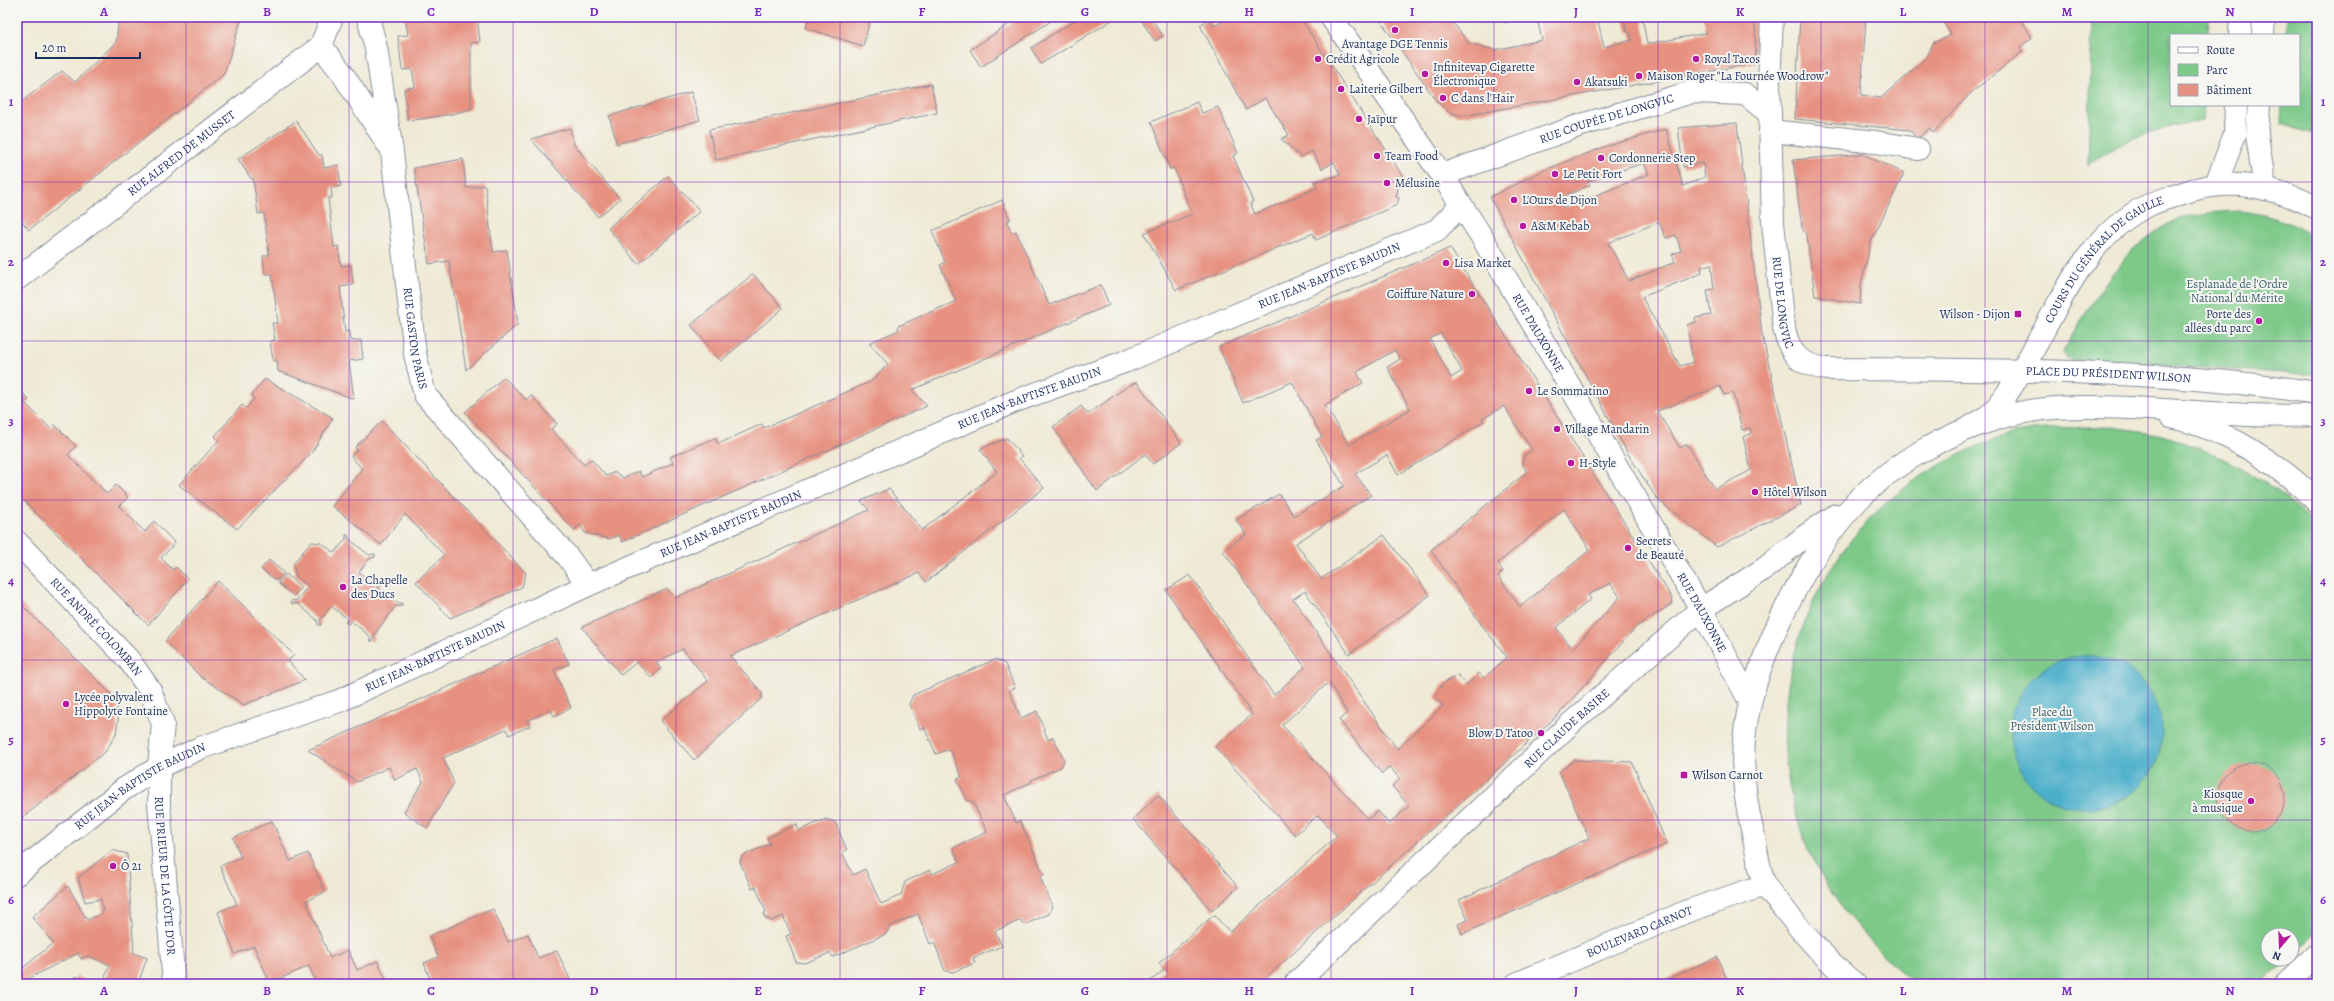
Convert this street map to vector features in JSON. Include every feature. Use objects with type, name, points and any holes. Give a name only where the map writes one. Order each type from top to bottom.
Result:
[{"type":"street","points":[[321,46],[332,17]]},
{"type":"street","name":"RUE GASTON PARIS","points":[[368,17],[376,48],[392,152],[415,354],[425,395],[562,551],[588,585]]},
{"type":"street","name":"RUE D'AUXONNE","points":[[1330,17],[1442,175],[1461,205],[1701,609],[1750,702]]},
{"type":"street","name":"RUE DE LONGVIC","points":[[1772,17],[1770,123],[1773,223],[1784,328],[1788,346],[1798,359],[1812,366],[1827,369],[2021,372]]},
{"type":"street","points":[[2240,34],[2241,17]]},
{"type":"street","points":[[2263,34],[2264,17]]},
{"type":"street","name":"RUE GASTON PARIS","points":[[321,46],[342,73],[392,152]]},
{"type":"street","name":"RUE ALFRED DE MUSSET","points":[[17,279],[321,46]]},
{"type":"street","name":"RUE COUPÉE DE LONGVIC","points":[[1442,175],[1578,126],[1692,92],[1745,94],[1770,123]]},
{"type":"street","points":[[2216,184],[2234,134],[2236,106]]},
{"type":"street","points":[[2259,106],[2257,135],[2266,189]]},
{"type":"street","points":[[1770,123],[1918,150]]},
{"type":"street","name":"COURS DU GÉNÉRAL DE GAULLE","points":[[2021,372],[2057,305],[2099,242],[2124,220],[2149,205],[2197,188],[2216,184],[2242,184],[2266,189],[2317,208]]},
{"type":"street","name":"RUE JEAN-BAPTISTE BAUDIN","points":[[17,874],[124,789],[159,767],[200,748],[339,701],[588,585],[1013,402],[1124,362],[1437,230],[1461,205]]},
{"type":"street","name":"PLACE DU PRÉSIDENT WILSON","points":[[1970,428],[1992,413],[2021,372],[2061,372],[2248,382],[2317,393]]},
{"type":"street","name":"PLACE DU PRÉSIDENT WILSON","points":[[2248,382],[2312,420]]},
{"type":"street","name":"PLACE DU PRÉSIDENT WILSON","points":[[1855,984],[1805,936],[1765,885],[1750,822],[1742,775],[1744,738],[1750,702],[1768,650],[1805,570],[1824,540],[1859,499],[1893,470],[1944,439],[1970,428],[2003,417],[2037,410],[2080,406],[2312,420]]},
{"type":"street","name":"PLACE DU PRÉSIDENT WILSON","points":[[2127,408],[2181,419],[2226,436],[2279,468],[2317,502]]},
{"type":"street","name":"RUE CLAUDE BASIRE","points":[[1298,982],[1569,725],[1701,609],[1764,569],[1804,536],[1859,499]]},
{"type":"street","name":"RUE ANDRÉ COLOMBAN","points":[[17,542],[129,660],[150,690],[163,724],[159,767]]},
{"type":"street","name":"RUE PRIEUR DE LA CÔTE D'OR","points":[[159,767],[159,803],[174,984]]},
{"type":"street","name":"BOULEVARD CARNOT","points":[[1516,984],[1688,911],[1765,885]]},
{"type":"street","points":[[2286,984],[2317,956]]},
{"type":"green space","points":[[2092,17],[2209,17],[2208,34],[2170,34],[2170,106],[2204,106],[2203,121],[2172,126],[2142,135],[2114,148],[2088,165]]},
{"type":"green space","points":[[2287,17],[2317,17],[2317,135],[2281,124],[2282,106],[2300,106],[2300,34],[2286,34]]},
{"type":"green space","name":"Esplanade de l'Ordre National du Mérite","points":[[2240,211],[2261,214],[2280,220],[2299,228],[2317,239],[2317,375],[2073,360],[2066,358],[2063,352],[2095,298],[2107,280],[2134,249],[2150,236],[2176,220],[2194,215]]},
{"type":"green space","name":"Place du Président Wilson","points":[[2106,426],[2148,432],[2192,445],[2232,463],[2269,486],[2302,513],[2317,529],[2317,930],[2300,950],[2300,927],[2260,927],[2260,967],[2281,967],[2257,984],[1921,984],[1913,980],[1892,964],[1871,942],[1847,914],[1812,857],[1791,795],[1785,731],[1791,668],[1811,606],[1843,550],[1887,502],[1942,464],[1983,444],[2016,433],[2047,429]]},
{"type":"water","points":[[2079,656],[2093,656],[2108,659],[2122,665],[2140,678],[2153,696],[2159,710],[2162,732],[2159,754],[2153,768],[2140,786],[2122,799],[2108,805],[2093,808],[2079,808],[2064,805],[2050,799],[2038,791],[2027,780],[2019,768],[2013,754],[2010,739],[2010,725],[2013,710],[2019,696],[2027,684],[2038,673],[2050,665],[2064,659]]},
{"type":"building","points":[[119,17],[242,17],[224,74],[29,230],[17,215],[17,105],[62,71],[75,82],[116,42]]},
{"type":"building","points":[[405,17],[477,17],[480,42],[471,43],[471,109],[452,114],[408,121],[404,89],[415,87],[412,69],[402,70],[398,36],[408,35]]},
{"type":"building","points":[[809,17],[871,17],[863,46],[806,28]]},
{"type":"building","points":[[1020,17],[1057,17],[981,67],[970,50]]},
{"type":"building","points":[[1080,17],[1117,17],[1041,64],[1031,48]]},
{"type":"building","points":[[1139,17],[1160,17],[1153,21],[1163,36],[1155,41]]},
{"type":"building","points":[[1218,17],[1300,17],[1404,178],[1404,181],[1400,180],[1396,197],[1399,198],[1397,205],[1316,240],[1313,233],[1176,290],[1144,233],[1192,214],[1174,168],[1170,169],[1151,122],[1197,102],[1202,113],[1218,107],[1238,153],[1233,156],[1253,202],[1250,203],[1255,214],[1317,188],[1314,182],[1340,175],[1334,162],[1322,169],[1312,151],[1301,157],[1281,139],[1289,135],[1265,98],[1246,110],[1200,25],[1209,19],[1213,26],[1222,22]]},
{"type":"building","points":[[1378,17],[1449,17],[1468,43],[1495,50],[1542,40],[1537,19],[1544,17],[1597,17],[1604,47],[1632,40],[1630,32],[1627,32],[1624,19],[1642,17],[1647,44],[1706,33],[1704,17],[1755,17],[1756,63],[1468,115],[1458,115],[1449,112],[1437,102]]},
{"type":"building","points":[[1502,17],[1518,17],[1505,23]]},
{"type":"building","points":[[1800,17],[1866,17],[1861,95],[1881,98],[1927,57],[1933,43],[1951,35],[1940,17],[2020,17],[2032,38],[2020,47],[2022,52],[1972,92],[1933,133],[1930,128],[1917,139],[1910,130],[1795,119]]},
{"type":"building","points":[[931,84],[937,113],[716,160],[709,130]]},
{"type":"building","points":[[691,92],[700,120],[617,144],[609,116]]},
{"type":"building","points":[[296,121],[319,155],[322,155],[324,168],[338,165],[341,186],[331,188],[332,198],[328,198],[334,247],[338,246],[341,266],[351,265],[353,285],[340,287],[345,332],[349,331],[350,341],[361,340],[363,359],[349,361],[354,399],[278,371],[277,360],[273,361],[270,341],[275,340],[272,323],[278,323],[272,274],[265,274],[263,256],[269,255],[264,213],[258,214],[253,178],[251,179],[238,159]]},
{"type":"building","points":[[1737,123],[1762,334],[1801,505],[1717,547],[1657,499],[1628,454],[1490,197],[1542,171],[1604,147],[1666,129],[1683,186],[1705,177],[1703,163],[1683,167],[1678,128]],"holes":[[[1644,163],[1649,174],[1564,208],[1560,198],[1590,185],[1588,181]],[[1659,222],[1666,238],[1676,235],[1681,251],[1672,254],[1675,262],[1629,281],[1608,243]],[[1711,264],[1714,289],[1707,290],[1711,315],[1695,318],[1696,322],[1687,325],[1693,362],[1680,366],[1642,297],[1702,273],[1701,267]],[[1720,386],[1724,395],[1733,393],[1742,430],[1750,428],[1751,434],[1743,437],[1751,470],[1715,489],[1687,444],[1680,448],[1657,411]]]},
{"type":"building","points":[[570,128],[574,145],[620,199],[598,217],[531,139]]},
{"type":"building","points":[[1862,154],[1904,173],[1871,242],[1861,285],[1860,304],[1815,296],[1807,236],[1802,228],[1793,160]]},
{"type":"building","points":[[463,159],[466,188],[485,185],[493,252],[507,250],[518,324],[466,370],[449,261],[429,264],[414,168]]},
{"type":"building","points":[[668,176],[700,211],[638,264],[608,228]]},
{"type":"building","points":[[1002,200],[1010,220],[1007,221],[1012,233],[1016,231],[1049,305],[1101,285],[1109,305],[912,390],[927,406],[622,542],[619,535],[609,539],[585,533],[580,525],[574,530],[465,412],[504,377],[526,400],[531,395],[557,424],[551,429],[584,465],[591,459],[606,476],[615,472],[623,478],[639,471],[642,477],[673,463],[670,457],[715,438],[718,444],[762,424],[764,428],[872,381],[888,364],[869,343],[899,330],[898,326],[956,301],[940,265],[945,262],[932,231]]},
{"type":"building","points":[[1450,248],[1671,596],[1673,603],[1636,627],[1559,714],[1259,984],[1147,984],[1164,970],[1159,963],[1214,915],[1230,932],[1337,836],[1318,815],[1295,835],[1215,747],[1252,714],[1166,590],[1190,575],[1274,695],[1305,667],[1223,551],[1246,534],[1236,520],[1279,494],[1294,516],[1344,486],[1316,440],[1322,437],[1292,382],[1243,403],[1219,347]],"holes":[[[1441,333],[1462,371],[1451,378],[1430,339]],[[1395,350],[1400,359],[1387,367],[1410,409],[1349,445],[1325,405],[1363,383],[1357,372]],[[1504,406],[1532,450],[1524,455],[1522,464],[1527,472],[1431,550],[1481,624],[1507,657],[1484,678],[1479,673],[1467,685],[1458,675],[1443,684],[1435,697],[1443,706],[1397,749],[1293,599],[1305,591],[1349,654],[1430,595],[1384,535],[1321,579],[1296,543],[1371,495],[1355,474],[1387,455],[1398,475],[1484,421],[1482,419]],[[1564,509],[1590,550],[1520,607],[1498,576],[1503,571],[1498,563]],[[1610,583],[1620,597],[1573,649],[1556,628],[1591,599],[1588,595]],[[1329,682],[1347,713],[1339,720],[1382,774],[1390,767],[1400,779],[1392,786],[1409,806],[1389,824],[1378,811],[1368,819],[1282,725]]]},
{"type":"building","points":[[753,274],[783,308],[721,361],[691,325]]},
{"type":"building","points":[[265,379],[333,418],[312,452],[237,529],[179,485],[219,440],[215,436],[242,405],[246,408],[254,399],[252,395]]},
{"type":"building","points":[[1137,382],[1181,443],[1153,464],[1145,454],[1097,491],[1053,427],[1081,406],[1088,414],[1128,386]]},
{"type":"building","points":[[17,387],[29,400],[25,403],[50,428],[54,424],[76,446],[68,455],[107,494],[116,485],[128,497],[119,506],[145,532],[154,521],[175,543],[161,558],[173,570],[176,567],[188,579],[148,625],[17,494]]},
{"type":"building","points":[[382,421],[526,573],[522,587],[450,618],[416,582],[444,555],[405,514],[381,545],[332,506],[362,469],[351,456],[357,450],[355,447]]},
{"type":"building","points":[[1007,438],[1022,456],[1019,458],[1044,488],[926,582],[919,573],[730,656],[762,693],[762,698],[694,760],[660,721],[708,681],[683,649],[656,662],[661,669],[651,678],[637,662],[621,675],[582,627],[667,589],[675,598],[869,510],[861,501],[889,489],[922,530],[997,472],[980,449]]},
{"type":"building","name":"La Chapelle des Ducs","points":[[346,535],[348,535],[349,539],[369,555],[375,554],[375,557],[370,558],[359,572],[376,586],[378,582],[381,584],[378,588],[397,603],[402,603],[402,606],[396,606],[373,636],[373,641],[370,641],[370,636],[351,621],[348,624],[345,622],[348,619],[331,606],[320,620],[321,625],[318,625],[317,620],[297,603],[292,604],[291,601],[297,600],[308,586],[296,576],[293,564],[311,542],[322,543],[334,553],[346,539]]},
{"type":"building","points":[[269,560],[284,573],[277,581],[261,569]]},
{"type":"building","points":[[286,574],[301,587],[294,596],[278,583]]},
{"type":"building","points":[[218,581],[294,655],[288,661],[305,680],[244,705],[201,677],[165,641]]},
{"type":"building","name":"Lycée polyvalent Hippolyte Fontaine","points":[[17,600],[111,694],[119,713],[116,734],[105,752],[17,822]]},
{"type":"building","points":[[557,638],[569,664],[554,670],[571,708],[554,716],[551,710],[527,721],[530,726],[509,735],[506,729],[443,758],[454,783],[427,828],[404,812],[423,782],[417,769],[395,780],[389,767],[357,782],[308,750]]},
{"type":"building","points":[[996,659],[1005,664],[1015,688],[1009,690],[1021,718],[1037,711],[1048,740],[1053,737],[1064,760],[1061,767],[1031,780],[1032,782],[1004,795],[1016,823],[1020,821],[1044,875],[1040,877],[1052,905],[1049,914],[1024,925],[1021,920],[995,931],[1002,946],[973,958],[975,963],[953,972],[945,971],[934,942],[930,944],[918,914],[890,926],[886,934],[833,957],[830,953],[805,963],[796,962],[786,936],[791,934],[783,916],[772,921],[765,918],[764,913],[766,912],[756,887],[752,889],[740,862],[742,856],[770,844],[767,838],[797,824],[798,831],[826,819],[835,822],[847,850],[842,852],[853,875],[865,869],[881,904],[901,895],[905,882],[930,870],[932,874],[959,862],[953,848],[987,832],[973,802],[967,800],[957,779],[962,777],[949,749],[936,754],[924,727],[920,729],[909,704],[913,695]]},
{"type":"building","points":[[1574,760],[1632,762],[1667,844],[1462,934],[1458,924],[1468,920],[1459,900],[1589,838],[1559,772]]},
{"type":"building","name":"Kiosque à musique","points":[[2244,763],[2258,763],[2270,768],[2280,778],[2285,790],[2285,804],[2280,816],[2270,826],[2258,831],[2244,831],[2232,826],[2222,816],[2217,804],[2217,790],[2222,778],[2232,768]]},
{"type":"building","points":[[1158,795],[1238,887],[1212,911],[1133,819]]},
{"type":"building","points":[[272,821],[290,861],[308,853],[325,892],[306,901],[330,958],[348,950],[357,970],[378,961],[388,984],[317,984],[309,966],[270,983],[254,946],[235,954],[218,912],[237,904],[220,866],[241,857],[233,838]]},
{"type":"building","points":[[112,850],[127,854],[134,953],[147,958],[138,984],[102,984],[110,965],[88,956],[81,959],[78,953],[22,982],[23,984],[17,984],[17,973],[53,943],[32,917],[68,886],[87,920],[103,913],[101,899],[85,902],[78,878]]},
{"type":"building","points":[[493,909],[508,942],[528,934],[538,958],[557,951],[572,984],[426,984],[431,982],[424,963],[438,957],[429,936]]},
{"type":"building","points":[[1717,957],[1729,984],[1656,984]]},
{"type":"building","points":[[76,976],[85,980],[84,984],[73,984]]},
{"type":"place","name":"Avantage DGE Tennis","points":[[1395,30]]},
{"type":"place","name":"Crédit Agricole","points":[[1318,59]]},
{"type":"place","name":"Royal Tacos","points":[[1696,59]]},
{"type":"place","name":"Infinitevap Cigarette Électronique","points":[[1425,74]]},
{"type":"place","name":"Maison Roger \"La Fournée Woodrow\"","points":[[1639,76]]},
{"type":"place","name":"Akatsuki","points":[[1577,82]]},
{"type":"place","name":"Laiterie Gilbert","points":[[1341,89]]},
{"type":"place","name":"C dans l'Hair","points":[[1443,98]]},
{"type":"place","name":"Jaïpur","points":[[1359,119]]},
{"type":"place","name":"Team Food","points":[[1377,156]]},
{"type":"place","name":"Cordonnerie Step","points":[[1601,158]]},
{"type":"place","name":"Le Petit Fort","points":[[1555,174]]},
{"type":"place","name":"Mélusine","points":[[1387,183]]},
{"type":"place","name":"L'Ours de Dijon","points":[[1514,200]]},
{"type":"place","name":"A&M Kebab","points":[[1523,226]]},
{"type":"place","name":"Lisa Market","points":[[1446,263]]},
{"type":"place","name":"Coiffure Nature","points":[[1472,294]]},
{"type":"place","name":"Wilson - Dijon","points":[[2018,314]]},
{"type":"place","name":"Porte des allées du parc","points":[[2259,321]]},
{"type":"place","name":"Le Sommatino","points":[[1529,391]]},
{"type":"place","name":"Village Mandarin","points":[[1557,429]]},
{"type":"place","name":"H-Style","points":[[1571,463]]},
{"type":"place","name":"Hôtel Wilson","points":[[1755,492]]},
{"type":"place","name":"Secrets de Beauté","points":[[1628,548]]},
{"type":"place","name":"La Chapelle des Ducs","points":[[343,587]]},
{"type":"place","name":"Lycée polyvalent Hippolyte Fontaine","points":[[66,704]]},
{"type":"place","name":"Blow D Tatoo","points":[[1541,733]]},
{"type":"place","name":"Wilson Carnot","points":[[1684,775]]},
{"type":"place","name":"Kiosque à musique","points":[[2251,801]]},
{"type":"place","name":"Ô 21","points":[[113,866]]}]
